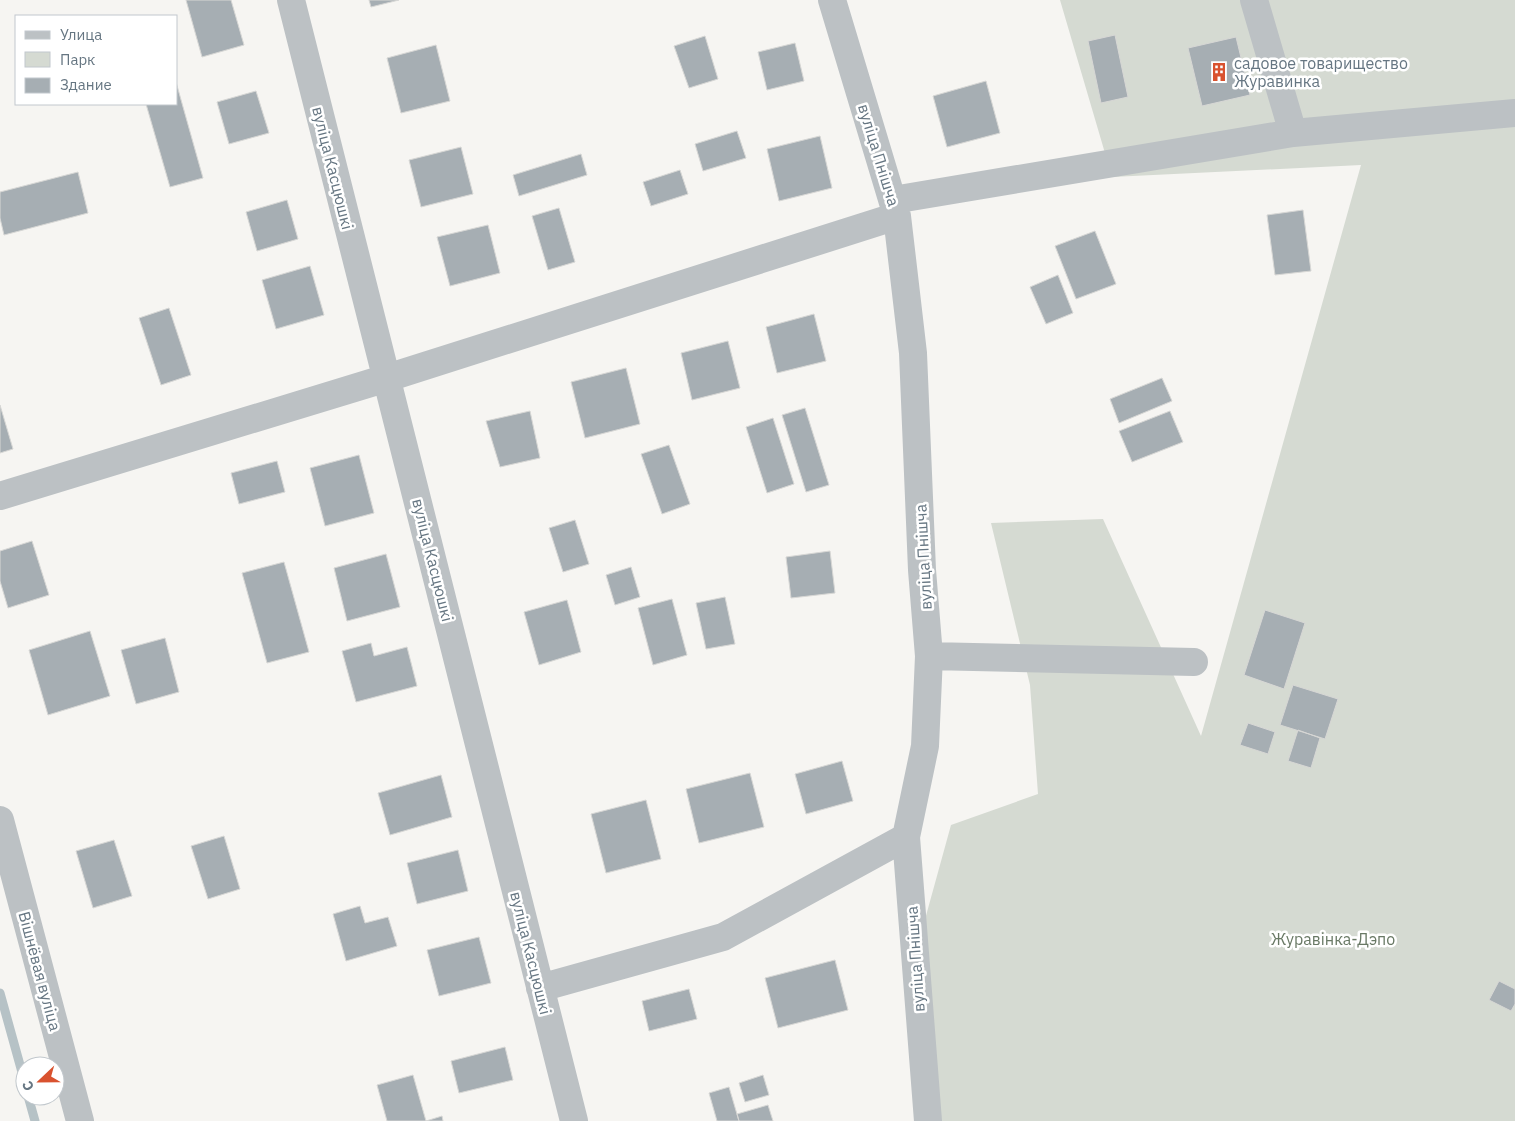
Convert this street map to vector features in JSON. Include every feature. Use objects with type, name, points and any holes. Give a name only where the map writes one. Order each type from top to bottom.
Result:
[{"type":"street","name":"вуліца Касцюшкі","points":[[291,0],[574,1121]]},
{"type":"street","name":"вуліца Пнішча","points":[[832,0],[895,208],[914,353],[922,570],[929,656],[925,746],[906,836],[928,1121]]},
{"type":"street","points":[[1254,0],[1293,133]]},
{"type":"street","points":[[0,496],[387,378],[895,208],[1293,133],[1515,113]]},
{"type":"street","points":[[929,656],[1194,662]]},
{"type":"street","name":"Вішнёвая вуліца","points":[[0,820],[80,1121]]},
{"type":"street","points":[[540,988],[723,937],[906,836]]},
{"type":"green space","name":"Журавінка-Дэпо","points":[[1060,0],[1515,0],[1515,1121],[936,1121],[924,923],[951,825],[1038,794],[1030,685],[991,523],[1103,519],[1201,736],[1361,165],[1112,177]]},
{"type":"building","points":[[186,0],[231,0],[244,45],[202,57]]},
{"type":"building","points":[[369,0],[399,0],[371,7]]},
{"type":"building","points":[[1115,35],[1128,97],[1101,103],[1088,41]]},
{"type":"building","points":[[705,36],[718,79],[689,88],[674,46]]},
{"type":"building","name":"садовое товарищество Журавинка","points":[[1236,37],[1250,95],[1202,106],[1188,48]]},
{"type":"building","points":[[795,43],[804,81],[767,90],[758,52]]},
{"type":"building","points":[[436,45],[450,101],[401,113],[387,58]]},
{"type":"building","points":[[986,81],[1000,133],[947,147],[933,96]]},
{"type":"building","points":[[178,89],[203,178],[170,187],[146,105],[178,105]]},
{"type":"building","points":[[256,91],[269,133],[229,144],[217,102]]},
{"type":"building","points":[[737,131],[746,158],[703,171],[695,144]]},
{"type":"building","points":[[820,136],[832,188],[779,201],[767,149]]},
{"type":"building","points":[[461,147],[473,194],[421,207],[409,160]]},
{"type":"building","points":[[581,154],[587,175],[519,196],[513,175]]},
{"type":"building","points":[[680,170],[688,194],[651,206],[643,182]]},
{"type":"building","points":[[78,172],[88,213],[4,235],[0,218],[0,192]]},
{"type":"building","points":[[287,200],[298,239],[257,251],[246,212]]},
{"type":"building","points":[[559,208],[575,262],[548,270],[532,216]]},
{"type":"building","points":[[1303,210],[1311,271],[1275,275],[1267,215]]},
{"type":"building","points":[[488,225],[500,273],[450,286],[437,237]]},
{"type":"building","points":[[1095,231],[1116,284],[1076,299],[1055,246]]},
{"type":"building","points":[[310,266],[324,315],[276,329],[262,280]]},
{"type":"building","points":[[1058,275],[1073,313],[1046,324],[1030,287]]},
{"type":"building","points":[[169,308],[191,375],[161,385],[139,318]]},
{"type":"building","points":[[814,314],[826,361],[777,373],[766,327]]},
{"type":"building","points":[[728,341],[740,388],[692,400],[681,353]]},
{"type":"building","points":[[626,368],[640,424],[585,438],[571,382]]},
{"type":"building","points":[[1162,378],[1172,401],[1119,423],[1110,399]]},
{"type":"building","points":[[0,405],[13,449],[0,453]]},
{"type":"building","points":[[805,408],[829,485],[806,492],[782,415]]},
{"type":"building","points":[[530,411],[540,458],[500,467],[486,421]]},
{"type":"building","points":[[1170,411],[1183,442],[1132,462],[1119,431]]},
{"type":"building","points":[[773,418],[794,484],[767,493],[746,427]]},
{"type":"building","points":[[669,445],[690,504],[662,514],[641,454]]},
{"type":"building","points":[[359,455],[374,513],[325,526],[310,468]]},
{"type":"building","points":[[277,461],[285,492],[239,504],[231,473]]},
{"type":"building","points":[[575,520],[589,564],[563,572],[549,528]]},
{"type":"building","points":[[32,541],[49,595],[8,608],[0,581],[0,551]]},
{"type":"building","points":[[830,551],[835,593],[791,598],[786,557]]},
{"type":"building","points":[[386,554],[400,607],[347,621],[334,568]]},
{"type":"building","points":[[284,562],[309,652],[267,663],[242,573]]},
{"type":"building","points":[[631,567],[640,597],[615,605],[606,575]]},
{"type":"building","points":[[725,597],[735,644],[706,649],[696,603]]},
{"type":"building","points":[[672,599],[687,655],[653,665],[638,608]]},
{"type":"building","points":[[567,600],[581,652],[539,665],[524,612]]},
{"type":"building","points":[[1265,610],[1305,623],[1284,689],[1244,675]]},
{"type":"building","points":[[90,631],[110,696],[48,715],[29,650]]},
{"type":"building","points":[[165,638],[179,692],[136,704],[121,650]]},
{"type":"building","points":[[371,643],[374,656],[407,647],[417,686],[356,702],[342,651]]},
{"type":"building","points":[[1293,685],[1338,699],[1325,739],[1280,725]]},
{"type":"building","points":[[1248,723],[1275,732],[1268,754],[1240,745]]},
{"type":"building","points":[[1298,730],[1320,738],[1311,768],[1288,761]]},
{"type":"building","points":[[842,761],[853,801],[806,814],[795,774]]},
{"type":"building","points":[[750,773],[764,827],[699,843],[686,789]]},
{"type":"building","points":[[441,775],[452,817],[390,835],[378,793]]},
{"type":"building","points":[[646,800],[661,859],[606,873],[591,814]]},
{"type":"building","points":[[224,836],[240,889],[208,899],[191,846]]},
{"type":"building","points":[[114,840],[132,896],[93,908],[76,851]]},
{"type":"building","points":[[458,850],[468,891],[417,904],[407,863]]},
{"type":"building","points":[[360,906],[365,923],[388,917],[397,946],[346,961],[333,914]]},
{"type":"building","points":[[479,937],[491,983],[439,996],[427,950]]},
{"type":"building","points":[[835,960],[848,1010],[778,1028],[765,978]]},
{"type":"building","points":[[1499,981],[1515,989],[1515,1004],[1511,1011],[1489,1000]]},
{"type":"building","points":[[689,989],[697,1019],[649,1031],[642,1001]]},
{"type":"building","points":[[505,1047],[513,1080],[459,1093],[451,1061]]},
{"type":"building","points":[[413,1075],[426,1121],[387,1121],[377,1085]]},
{"type":"building","points":[[763,1075],[769,1095],[745,1102],[739,1083]]},
{"type":"building","points":[[729,1087],[739,1121],[717,1121],[709,1093]]},
{"type":"building","points":[[768,1105],[773,1121],[739,1121],[737,1114]]},
{"type":"building","points":[[442,1116],[443,1121],[426,1121]]},
{"type":"waterway","points":[[0,993],[18,1056]]},
{"type":"waterway","points":[[31,1106],[35,1121]]},
{"type":"place","name":"садовое товарищество Журавинка","points":[[1219,72]]}]
